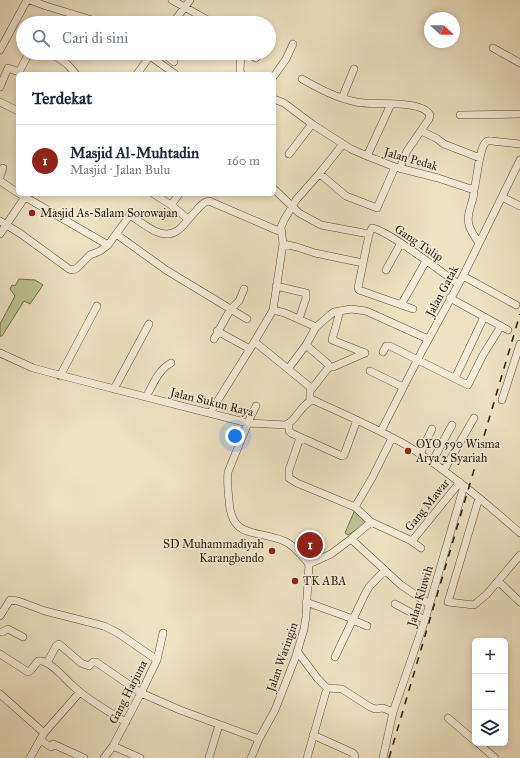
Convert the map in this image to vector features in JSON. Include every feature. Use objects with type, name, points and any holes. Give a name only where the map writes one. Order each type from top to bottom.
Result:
[{"type":"street","points":[[21,16],[31,0],[79,16]]},
{"type":"street","points":[[172,0],[201,16]]},
{"type":"street","points":[[179,16],[190,0]]},
{"type":"street","points":[[0,50],[16,24]]},
{"type":"street","points":[[276,73],[286,59],[293,44]]},
{"type":"street","points":[[493,48],[520,63]]},
{"type":"street","points":[[0,88],[5,67],[20,72],[26,60]]},
{"type":"street","points":[[61,60],[74,72]]},
{"type":"street","points":[[138,72],[147,60]]},
{"type":"street","points":[[158,60],[172,72]]},
{"type":"street","points":[[241,60],[241,72]]},
{"type":"street","points":[[67,72],[70,68]]},
{"type":"street","points":[[342,98],[354,69]]},
{"type":"street","points":[[302,79],[322,91],[342,98],[368,104],[411,105],[424,109],[429,112],[430,115],[429,119],[397,168],[377,208],[346,196],[320,174]]},
{"type":"street","name":"Jalan Pedak","points":[[276,100],[284,103],[312,124],[343,144],[367,156],[397,168],[438,178],[474,190]]},
{"type":"street","points":[[0,102],[16,110]]},
{"type":"street","points":[[367,156],[391,104]]},
{"type":"street","points":[[460,115],[520,114]]},
{"type":"street","points":[[289,154],[312,124]]},
{"type":"street","points":[[421,131],[436,138],[444,144],[480,158]]},
{"type":"street","points":[[479,243],[472,232],[467,220],[467,215],[474,195],[480,158],[485,143],[488,141],[520,144]]},
{"type":"street","points":[[210,413],[255,342],[273,310],[283,244],[280,226],[292,207],[343,144]]},
{"type":"street","name":"Jalan Gatak","points":[[381,432],[428,339],[463,276],[520,160]]},
{"type":"street","points":[[0,177],[3,168]]},
{"type":"street","points":[[0,181],[16,191]]},
{"type":"street","points":[[276,191],[292,207],[305,217],[321,225],[369,234],[358,289],[413,309]]},
{"type":"street","points":[[0,234],[3,223],[22,196]]},
{"type":"street","points":[[25,196],[108,245]]},
{"type":"street","points":[[157,196],[188,219]]},
{"type":"street","points":[[171,205],[178,196]]},
{"type":"street","points":[[502,197],[520,206]]},
{"type":"street","points":[[3,223],[21,234],[69,269],[73,270],[78,268],[90,255],[100,251],[108,245],[130,214],[154,231],[171,233],[177,230],[203,203],[208,200],[281,232]]},
{"type":"street","name":"Gang Tulip","points":[[369,234],[372,228],[376,228],[401,243],[458,284]]},
{"type":"street","points":[[116,234],[166,270],[247,319]]},
{"type":"street","points":[[386,270],[401,243]]},
{"type":"street","points":[[283,244],[315,253],[363,263]]},
{"type":"street","points":[[401,305],[426,261]]},
{"type":"street","points":[[463,276],[516,305]]},
{"type":"street","points":[[276,286],[306,293],[306,298],[299,319]]},
{"type":"street","points":[[214,339],[217,331],[230,310],[239,301],[244,290]]},
{"type":"street","points":[[450,298],[508,330]]},
{"type":"street","points":[[60,376],[97,306]]},
{"type":"street","points":[[288,369],[306,345],[316,327],[330,315],[340,311],[351,309],[366,311],[428,339]]},
{"type":"street","points":[[273,310],[279,310],[316,327]]},
{"type":"street","points":[[340,311],[332,340],[365,353],[333,367],[329,367],[311,390],[310,401],[289,423],[289,431],[300,438],[343,456],[357,420]]},
{"type":"street","points":[[456,376],[484,317]]},
{"type":"street","points":[[114,389],[149,324]]},
{"type":"street","points":[[383,352],[385,347],[388,346],[469,384],[483,356],[501,326]]},
{"type":"street","points":[[217,331],[250,349]]},
{"type":"street","points":[[255,342],[310,387],[311,390]]},
{"type":"street","points":[[502,400],[520,344]]},
{"type":"street","points":[[306,345],[328,364],[329,367]]},
{"type":"street","name":"Jalan Sukun Raya","points":[[0,353],[33,368],[60,376],[248,423],[280,425],[289,423]]},
{"type":"street","points":[[146,397],[157,377],[164,368],[171,363]]},
{"type":"street","points":[[370,371],[403,387]]},
{"type":"street","points":[[310,401],[313,400],[357,420],[420,454],[462,484],[520,533]]},
{"type":"street","points":[[256,406],[231,464],[227,479],[229,505],[236,525],[243,530],[285,541],[309,564],[331,554],[352,539],[371,522]]},
{"type":"street","points":[[444,470],[474,418]]},
{"type":"street","points":[[432,462],[452,425]]},
{"type":"street","points":[[420,454],[432,429]]},
{"type":"street","points":[[300,438],[290,465],[288,474],[289,478],[297,483],[354,507],[371,522],[421,548]]},
{"type":"street","points":[[354,507],[372,478],[392,438]]},
{"type":"street","name":"Gang Mawar","points":[[411,542],[462,484]]},
{"type":"street","name":"Jalan Kluwih","points":[[383,758],[393,712],[430,604],[462,484]]},
{"type":"street","points":[[479,498],[448,602],[474,605],[487,594],[520,555]]},
{"type":"street","points":[[352,539],[400,585],[430,604]]},
{"type":"street","name":"Jalan Waringin","points":[[251,758],[259,739],[275,710],[304,629],[309,564]]},
{"type":"street","points":[[335,657],[369,587],[385,570]]},
{"type":"street","points":[[498,581],[520,602]]},
{"type":"street","points":[[0,616],[10,600],[18,601],[45,611],[104,626],[157,660]]},
{"type":"street","points":[[306,602],[367,626]]},
{"type":"street","points":[[395,604],[425,620]]},
{"type":"street","points":[[1,634],[8,629],[23,637]]},
{"type":"street","name":"Gang Harjuna","points":[[104,758],[113,746],[126,722],[157,660],[163,632]]},
{"type":"street","points":[[47,663],[56,646],[59,644],[81,663],[90,666],[93,662],[96,662],[141,693],[219,725],[259,739]]},
{"type":"street","points":[[296,651],[327,688],[342,689],[370,707],[375,709],[383,708],[393,712]]},
{"type":"street","points":[[0,654],[28,672],[38,661],[47,663],[80,692],[126,722]]},
{"type":"street","points":[[307,758],[327,688]]},
{"type":"street","points":[[30,758],[44,733],[80,692]]},
{"type":"street","points":[[0,694],[44,733]]},
{"type":"street","points":[[448,718],[472,738]]},
{"type":"street","points":[[209,758],[219,725]]},
{"type":"street","points":[[314,735],[353,753],[355,756],[354,758]]},
{"type":"street","points":[[40,740],[51,748],[53,744],[84,758]]},
{"type":"street","points":[[113,746],[140,758]]},
{"type":"street","points":[[481,746],[495,758]]},
{"type":"green space","points":[[19,279],[35,280],[43,285],[30,304],[24,301],[2,336],[0,336],[0,324],[15,296],[10,289],[12,285],[15,286]]},
{"type":"green space","points":[[357,510],[368,520],[348,535],[345,533],[354,512]]},
{"type":"railway","points":[[389,758],[520,314]]},
{"type":"place","name":"Masjid As-Salam Sorowajan","points":[[32,213]]},
{"type":"place","name":"OYO 590 Wisma Arya 2 Syariah","points":[[408,451]]},
{"type":"place","name":"Masjid Al-Muhtadin","points":[[310,545]]},
{"type":"place","name":"SD Muhammadiyah Karangbendo","points":[[272,551]]},
{"type":"place","name":"TK ABA","points":[[295,581]]}]
